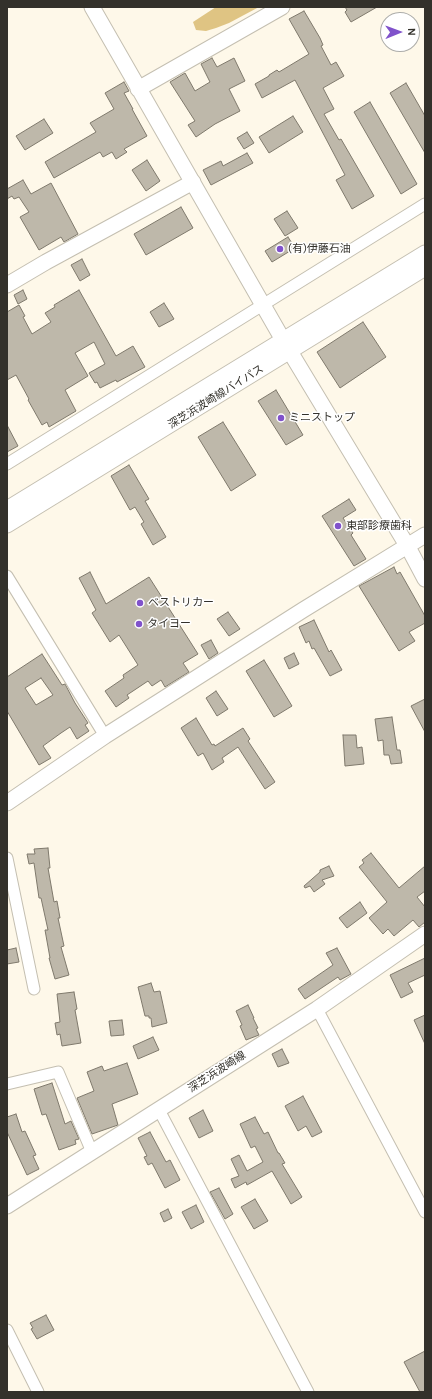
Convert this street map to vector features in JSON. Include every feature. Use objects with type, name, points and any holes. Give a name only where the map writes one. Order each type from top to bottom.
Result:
[{"type":"street","points":[[92,7],[263,304],[408,547],[425,579]]},
{"type":"street","points":[[138,89],[282,7]]},
{"type":"street","points":[[7,285],[46,262],[193,182]]},
{"type":"street","points":[[7,464],[425,204]]},
{"type":"street","name":"深芝浜波崎線バイパス","points":[[7,525],[287,345],[425,253]]},
{"type":"street","name":"深芝浜波崎線バイパス","points":[[7,509],[287,345],[425,268]]},
{"type":"street","points":[[7,803],[105,736],[303,610],[425,536]]},
{"type":"street","points":[[7,576],[105,736]]},
{"type":"street","points":[[7,858],[34,989]]},
{"type":"street","name":"深芝浜波崎線","points":[[7,1206],[317,1009],[425,934]]},
{"type":"street","points":[[317,1009],[425,1212]]},
{"type":"street","points":[[7,1084],[58,1072],[92,1152]]},
{"type":"street","points":[[158,1110],[308,1392]]},
{"type":"street","points":[[7,1330],[38,1392]]},
{"type":"shaded area","points":[[216,7],[259,7],[229,23],[216,28],[206,31],[196,30],[193,22]]},
{"type":"building","points":[[345,7],[377,7],[351,22],[345,12],[347,10]]},
{"type":"building","points":[[304,11],[320,38],[323,45],[321,46],[331,65],[336,62],[344,76],[323,88],[334,109],[324,114],[339,140],[341,139],[374,196],[352,209],[336,180],[345,175],[295,80],[262,98],[255,84],[277,70],[279,72],[309,54],[289,19]]},
{"type":"building","points":[[212,58],[217,67],[234,58],[245,81],[229,89],[240,111],[215,124],[196,137],[188,125],[195,121],[170,82],[185,73],[195,91],[210,82],[201,64]]},
{"type":"building","points":[[124,82],[129,91],[124,93],[147,136],[124,149],[127,152],[116,159],[112,152],[103,157],[100,152],[54,178],[45,162],[96,132],[90,123],[114,109],[105,93]]},
{"type":"building","points":[[406,83],[425,116],[425,153],[390,93]]},
{"type":"building","points":[[370,102],[417,184],[401,194],[354,112]]},
{"type":"building","points":[[293,116],[303,132],[269,153],[259,137]]},
{"type":"building","points":[[44,119],[53,133],[25,150],[16,136]]},
{"type":"building","points":[[247,132],[254,143],[244,149],[237,138]]},
{"type":"building","points":[[247,153],[253,163],[211,185],[203,170],[221,161],[223,166]]},
{"type":"building","points":[[147,160],[160,181],[146,191],[132,170]]},
{"type":"building","points":[[23,180],[31,194],[51,183],[78,234],[64,242],[61,237],[39,250],[20,217],[29,212],[19,197],[14,199],[12,196],[7,199],[7,189]]},
{"type":"building","points":[[181,207],[193,228],[146,255],[134,234]]},
{"type":"building","points":[[287,211],[298,228],[285,236],[274,219]]},
{"type":"building","name":"(有)伊藤石油","points":[[288,237],[295,248],[272,262],[265,251]]},
{"type":"building","points":[[82,259],[90,275],[80,281],[71,265]]},
{"type":"building","points":[[23,290],[27,299],[18,304],[14,295]]},
{"type":"building","points":[[79,290],[116,356],[133,346],[145,367],[117,382],[116,380],[100,388],[89,373],[105,364],[94,342],[75,353],[88,376],[65,390],[76,411],[49,427],[47,422],[42,425],[16,375],[7,380],[7,312],[19,305],[25,316],[23,317],[32,334],[51,322],[45,313],[55,307],[54,305]]},
{"type":"building","points":[[164,303],[174,319],[159,327],[150,312]]},
{"type":"building","points":[[363,322],[386,357],[340,388],[317,352]]},
{"type":"building","name":"ミニストップ","points":[[276,390],[303,435],[286,445],[258,401]]},
{"type":"building","points":[[223,422],[256,475],[231,491],[198,437]]},
{"type":"building","points":[[7,425],[18,446],[7,452]]},
{"type":"building","points":[[129,465],[149,499],[145,501],[166,537],[153,545],[141,524],[144,522],[135,507],[130,510],[111,476]]},
{"type":"building","name":"東部診療歯科","points":[[349,499],[356,510],[343,518],[353,533],[351,535],[366,559],[354,566],[322,516]]},
{"type":"building","points":[[394,567],[397,574],[400,572],[425,616],[425,623],[409,632],[415,641],[399,651],[359,586]]},
{"type":"building","name":"タイヨー","points":[[90,572],[106,604],[149,577],[198,654],[183,663],[189,672],[165,687],[161,680],[152,686],[148,681],[127,695],[129,698],[116,707],[105,691],[124,678],[123,675],[138,665],[119,635],[110,642],[92,613],[96,610],[79,578]]},
{"type":"building","points":[[228,612],[240,629],[229,636],[217,619]]},
{"type":"building","points":[[314,620],[329,652],[331,650],[342,670],[330,676],[314,648],[312,649],[309,641],[306,643],[299,627]]},
{"type":"building","points":[[211,640],[218,653],[209,659],[201,645]]},
{"type":"building","points":[[294,653],[299,664],[289,669],[284,658]]},
{"type":"building","points":[[42,654],[62,685],[65,684],[88,723],[85,725],[89,731],[77,739],[70,727],[61,733],[43,746],[51,758],[39,765],[7,711],[7,677]],"holes":[[[41,678],[53,695],[36,705],[25,688]]]},
{"type":"building","points":[[264,660],[292,706],[274,717],[246,671]]},
{"type":"building","points":[[216,691],[228,709],[217,716],[206,698]]},
{"type":"building","points":[[425,699],[425,732],[411,706]]},
{"type":"building","points":[[392,717],[397,750],[400,750],[402,763],[391,764],[389,755],[384,755],[383,740],[378,741],[375,719]]},
{"type":"building","points":[[196,718],[212,745],[214,744],[215,746],[243,728],[250,739],[248,741],[275,782],[265,789],[238,747],[222,758],[224,762],[212,770],[203,753],[198,756],[181,728]]},
{"type":"building","points":[[343,735],[356,735],[357,748],[362,747],[364,764],[345,766]]},
{"type":"building","points":[[48,848],[50,868],[48,868],[54,902],[57,901],[60,918],[58,918],[64,946],[61,947],[69,975],[55,979],[49,958],[45,930],[48,930],[41,898],[39,898],[34,863],[29,864],[27,854],[35,854],[34,849]]},
{"type":"building","points":[[371,853],[399,888],[425,866],[425,891],[417,897],[425,907],[425,922],[419,927],[413,920],[394,936],[388,929],[383,934],[369,918],[387,902],[359,867],[364,863],[362,860]]},
{"type":"building","points":[[329,866],[334,876],[322,880],[325,884],[314,892],[310,886],[305,888],[304,886],[320,872],[320,870]]},
{"type":"building","points":[[360,902],[367,913],[347,928],[339,918]]},
{"type":"building","points":[[16,948],[19,962],[7,964],[7,950]]},
{"type":"building","points":[[337,948],[351,974],[340,980],[338,977],[305,999],[298,989],[333,965],[326,953]]},
{"type":"building","points":[[425,958],[425,975],[408,983],[413,992],[401,998],[390,975]]},
{"type":"building","points":[[151,983],[154,992],[160,991],[167,1023],[152,1027],[151,1018],[149,1018],[149,1016],[145,1016],[138,987]]},
{"type":"building","points":[[74,992],[77,1009],[75,1010],[81,1043],[62,1046],[60,1034],[57,1035],[55,1023],[60,1022],[57,994]]},
{"type":"building","points":[[248,1005],[258,1028],[256,1029],[259,1035],[246,1040],[236,1011]]},
{"type":"building","points":[[425,1015],[425,1044],[414,1020]]},
{"type":"building","points":[[122,1020],[124,1035],[111,1036],[109,1021]]},
{"type":"building","points":[[153,1037],[159,1050],[138,1059],[133,1046]]},
{"type":"building","points":[[282,1049],[289,1063],[278,1067],[272,1054]]},
{"type":"building","points":[[127,1063],[138,1094],[112,1104],[118,1125],[92,1134],[77,1098],[94,1091],[87,1072],[102,1066],[104,1071]]},
{"type":"building","points":[[52,1083],[65,1124],[71,1121],[79,1139],[75,1140],[76,1144],[59,1150],[46,1114],[42,1115],[34,1089]]},
{"type":"building","points":[[303,1096],[322,1132],[312,1137],[306,1126],[298,1131],[285,1106]]},
{"type":"building","points":[[203,1110],[213,1131],[199,1138],[189,1118]]},
{"type":"building","points":[[16,1114],[22,1132],[25,1131],[36,1155],[33,1156],[39,1169],[27,1175],[7,1132],[7,1117]]},
{"type":"building","points":[[255,1117],[264,1134],[268,1132],[278,1153],[285,1163],[282,1164],[302,1197],[291,1204],[272,1171],[247,1185],[246,1182],[235,1188],[231,1179],[239,1176],[231,1159],[239,1155],[247,1171],[263,1162],[255,1146],[251,1148],[240,1124]]},
{"type":"building","points":[[150,1132],[166,1162],[170,1160],[180,1180],[165,1188],[152,1163],[148,1165],[144,1157],[147,1156],[138,1138]]},
{"type":"building","points":[[219,1188],[233,1214],[225,1219],[210,1192]]},
{"type":"building","points":[[255,1199],[268,1221],[254,1229],[241,1207]]},
{"type":"building","points":[[196,1205],[204,1222],[191,1229],[182,1212]]},
{"type":"building","points":[[168,1209],[172,1218],[164,1222],[160,1213]]},
{"type":"building","points":[[46,1315],[54,1330],[37,1339],[31,1329],[33,1328],[30,1323]]},
{"type":"building","points":[[425,1351],[425,1392],[420,1392],[404,1362]]},
{"type":"place","name":"(有)伊藤石油","points":[[280,249]]},
{"type":"place","name":"ミニストップ","points":[[281,418]]},
{"type":"place","name":"東部診療歯科","points":[[338,526]]},
{"type":"place","name":"ベストリカー","points":[[140,603]]},
{"type":"place","name":"タイヨー","points":[[139,624]]}]
